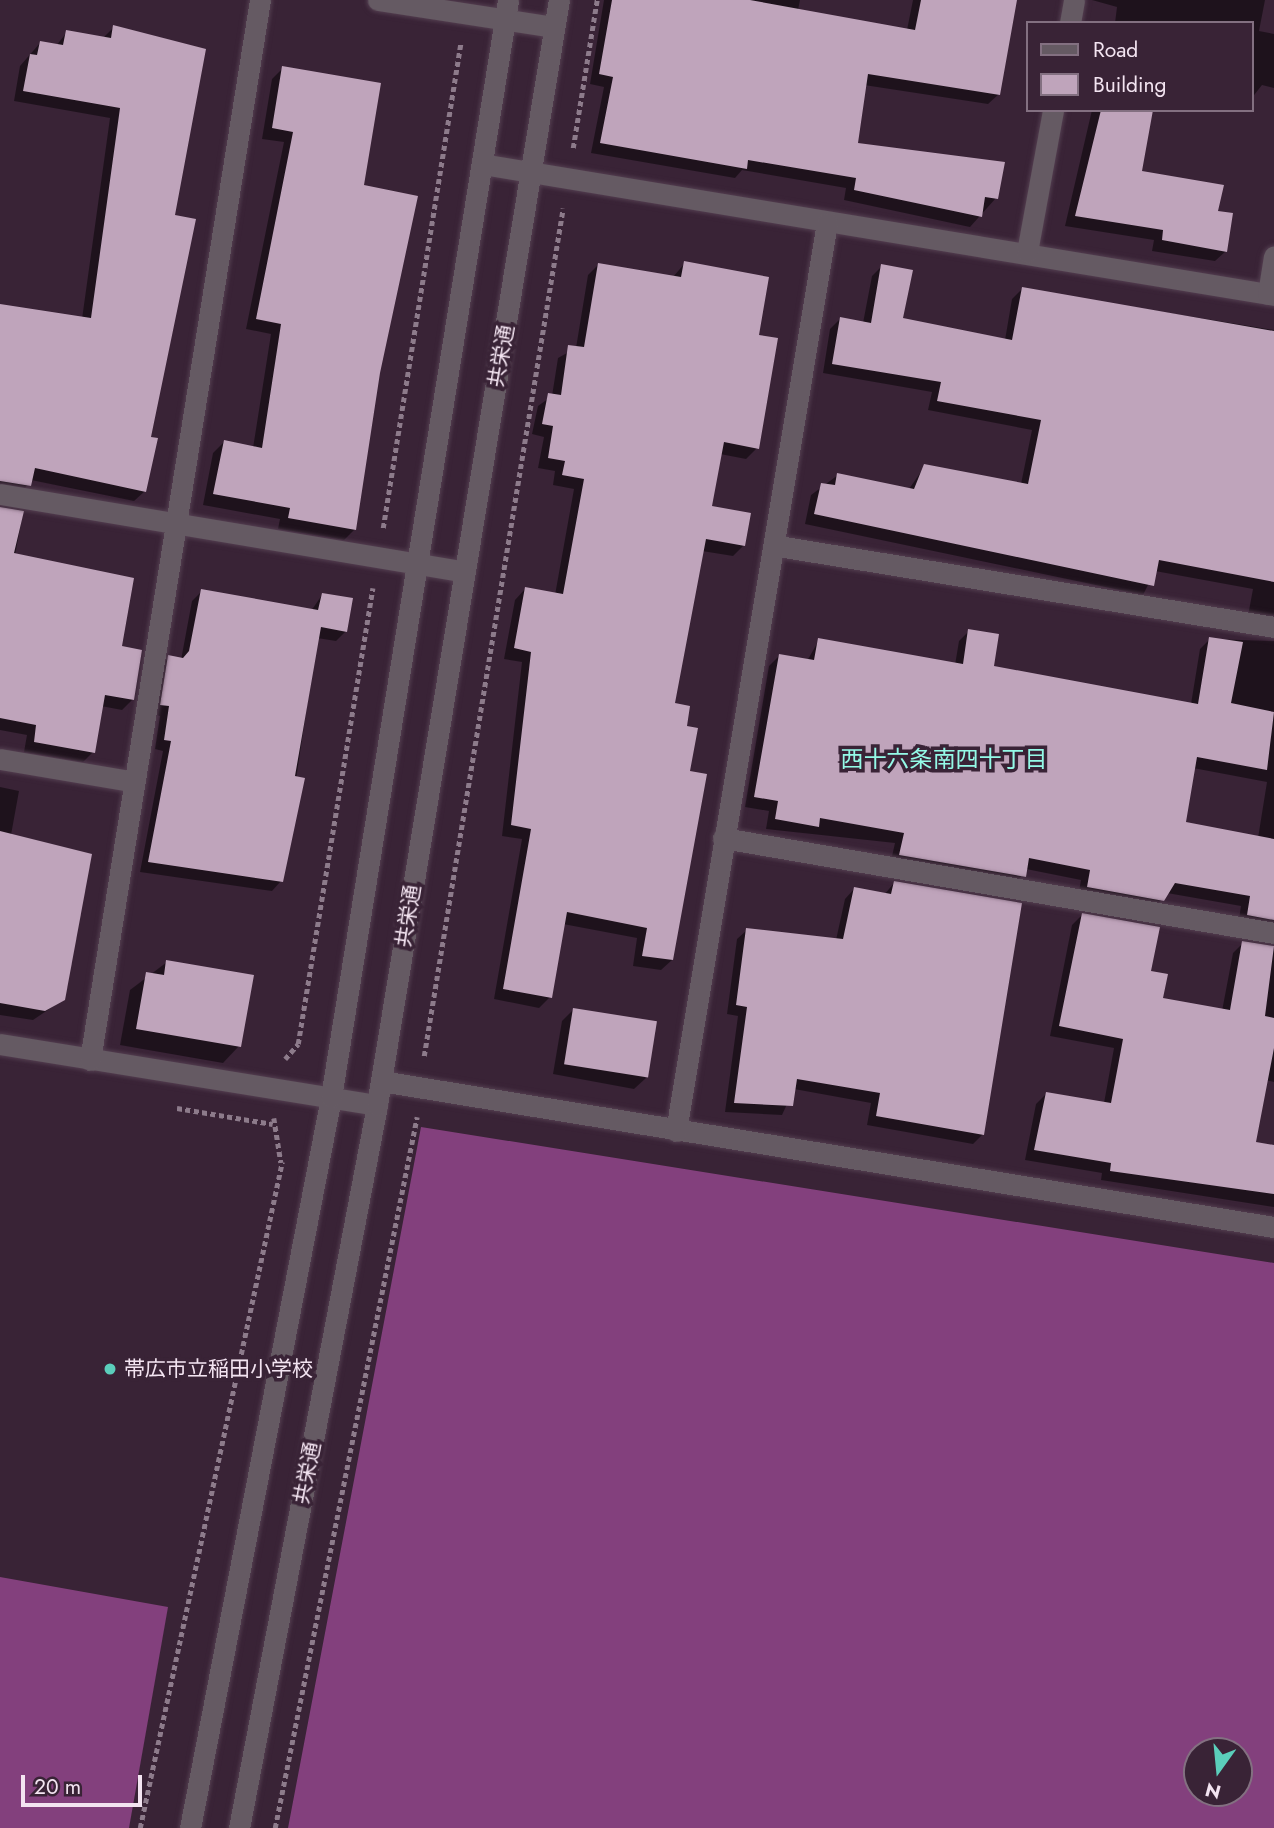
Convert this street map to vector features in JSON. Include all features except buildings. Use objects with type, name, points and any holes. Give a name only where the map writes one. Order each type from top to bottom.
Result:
[{"type":"street","points":[[90,1060],[130,781],[176,522],[260,0]]},
{"type":"street","points":[[378,0],[506,10],[554,27]]},
{"type":"street","name":"共栄通","points":[[239,1828],[377,1105],[559,0]]},
{"type":"street","points":[[1070,21],[1074,0]]},
{"type":"street","points":[[190,1828],[331,1097],[506,10]]},
{"type":"street","points":[[1027,252],[1053,112]]},
{"type":"street","points":[[482,164],[827,223],[1027,252],[1271,295],[1274,256]]},
{"type":"street","points":[[677,1131],[723,838],[778,546],[827,223]]},
{"type":"street","points":[[0,494],[464,572]]},
{"type":"street","points":[[778,546],[1274,627]]},
{"type":"street","points":[[0,759],[130,781]]},
{"type":"street","points":[[723,838],[1274,933]]},
{"type":"street","points":[[0,1044],[377,1105]]},
{"type":"street","points":[[381,1081],[1274,1227]]},
{"type":"path","points":[[279,1089],[273,1124],[281,1162]]},
{"type":"shaded area","points":[[421,1127],[1274,1263],[1274,1828],[288,1828]]},
{"type":"shaded area","points":[[0,1577],[168,1607],[129,1828],[0,1828]]},
{"type":"place","name":"帯広市立稲田小学校","points":[[110,1369]]},
{"type":"district","name":"西十六条南四十丁目","points":[[944,759]]}]
